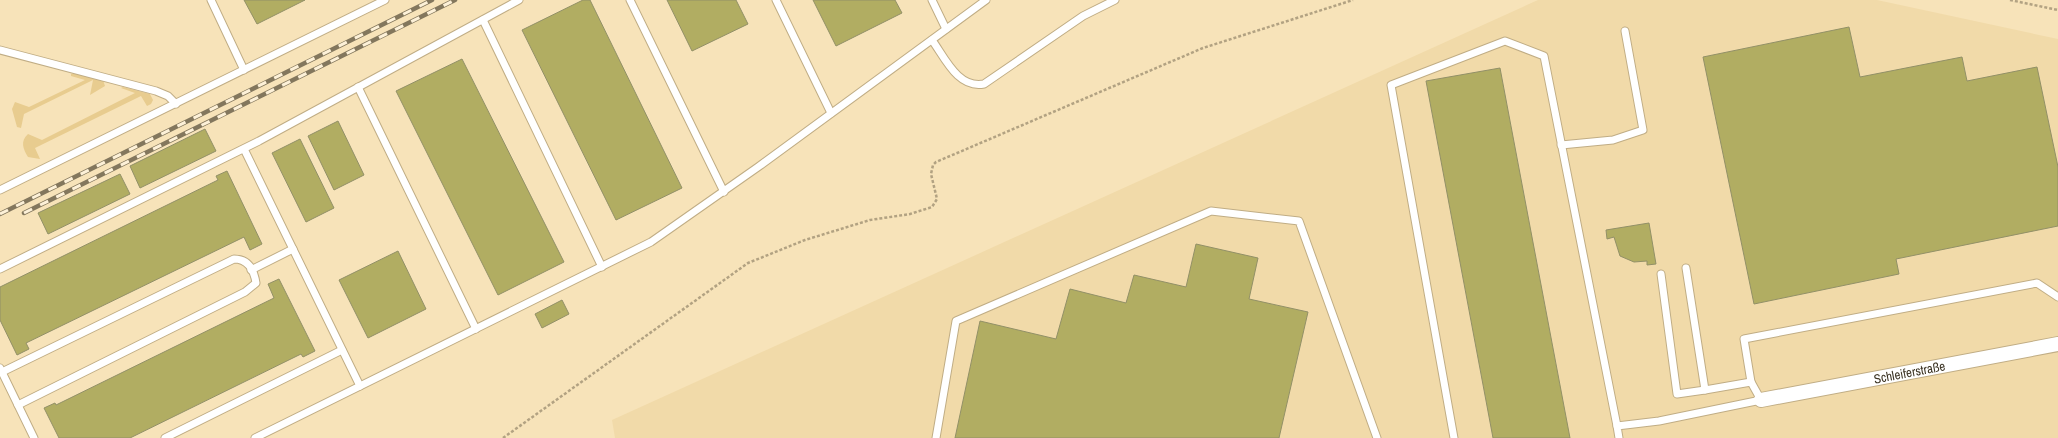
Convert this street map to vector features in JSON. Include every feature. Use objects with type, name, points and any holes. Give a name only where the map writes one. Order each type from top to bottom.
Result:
[{"type":"street","name":"Schleiferstraße","points":[[1761,400],[2058,344]]},
{"type":"lane","points":[[211,0],[244,70]]},
{"type":"lane","points":[[0,190],[384,0]]},
{"type":"lane","points":[[0,269],[244,149],[519,0]]},
{"type":"lane","points":[[630,0],[724,192]]},
{"type":"lane","points":[[776,0],[831,113]]},
{"type":"lane","points":[[932,0],[946,29]]},
{"type":"lane","points":[[255,438],[651,242],[724,192],[986,0]]},
{"type":"lane","points":[[932,40],[964,82],[977,85],[984,84],[1084,16],[1115,0]]},
{"type":"lane","points":[[483,20],[602,267]]},
{"type":"lane","points":[[1561,145],[1613,140],[1643,130],[1626,31]]},
{"type":"lane","points":[[1454,438],[1391,85],[1505,41],[1544,56],[1619,438]]},
{"type":"lane","points":[[0,50],[156,91],[168,96],[176,104]]},
{"type":"lane","points":[[358,88],[476,329]]},
{"type":"lane","points":[[244,149],[360,386]]},
{"type":"lane","points":[[936,438],[956,321],[1211,211],[1299,221],[1377,438]]},
{"type":"lane","points":[[251,270],[293,249]]},
{"type":"lane","points":[[18,405],[245,292],[256,283],[248,263],[244,260],[234,259],[1,370],[34,438]]},
{"type":"lane","points":[[1686,268],[1705,390]]},
{"type":"lane","points":[[1661,274],[1678,394],[1751,382]]},
{"type":"lane","points":[[1617,426],[1660,421],[1761,400],[1751,382],[1744,339],[2037,283],[2058,297]]},
{"type":"lane","points":[[165,438],[342,350]]},
{"type":"path","points":[[503,438],[748,263],[805,240],[870,220],[910,214],[932,207],[937,199],[936,188],[931,174],[933,165],[936,162],[1203,48],[1353,0]]},
{"type":"path","points":[[2010,0],[2058,10]]},
{"type":"shaded area","points":[[1538,0],[1877,0],[2058,39],[2058,438],[615,438],[612,420]]},
{"type":"shaded area","points":[[74,73],[103,80],[105,86],[90,95],[93,80],[24,114],[21,128],[17,127],[12,109],[15,102],[29,107],[85,80],[71,76],[71,74]]},
{"type":"shaded area","points":[[123,87],[150,94],[153,100],[151,104],[147,106],[141,96],[35,148],[40,159],[28,157],[23,142],[28,134],[42,140],[135,93],[121,88]]},
{"type":"building","points":[[244,0],[305,0],[257,24]]},
{"type":"building","points":[[583,0],[590,0],[682,188],[616,220],[522,30]]},
{"type":"building","points":[[667,0],[736,0],[748,24],[692,51]]},
{"type":"building","points":[[813,0],[895,0],[902,13],[836,46]]},
{"type":"building","points":[[1849,27],[1860,77],[1962,57],[1967,81],[2037,67],[2058,167],[2058,226],[1896,259],[1899,274],[1754,304],[1703,57]]},
{"type":"building","points":[[462,59],[564,262],[498,295],[396,91]]},
{"type":"building","points":[[1500,68],[1570,438],[1493,438],[1426,81]]},
{"type":"building","points":[[338,121],[364,175],[334,190],[308,136]]},
{"type":"building","points":[[205,129],[216,151],[140,188],[130,166]]},
{"type":"building","points":[[300,139],[334,208],[306,222],[272,153]]},
{"type":"building","points":[[227,171],[262,244],[250,250],[244,237],[26,343],[29,349],[17,355],[0,320],[0,287],[218,180],[216,176]]},
{"type":"building","points":[[120,174],[130,194],[48,234],[38,213]]},
{"type":"building","points":[[1649,223],[1656,264],[1647,265],[1647,261],[1634,262],[1620,256],[1614,237],[1607,239],[1606,230]]},
{"type":"building","points":[[1196,244],[1258,258],[1249,299],[1308,312],[1279,438],[955,438],[980,321],[1056,339],[1070,289],[1126,303],[1134,275],[1186,287]]},
{"type":"building","points":[[398,251],[426,309],[368,338],[339,280]]},
{"type":"building","points":[[279,279],[315,351],[303,357],[301,354],[130,438],[59,438],[44,408],[55,403],[56,405],[274,298],[268,284]]},
{"type":"building","points":[[562,300],[569,314],[542,328],[535,314]]},
{"type":"railway","points":[[0,214],[432,0]]},
{"type":"railway","points":[[24,213],[455,0]]}]
